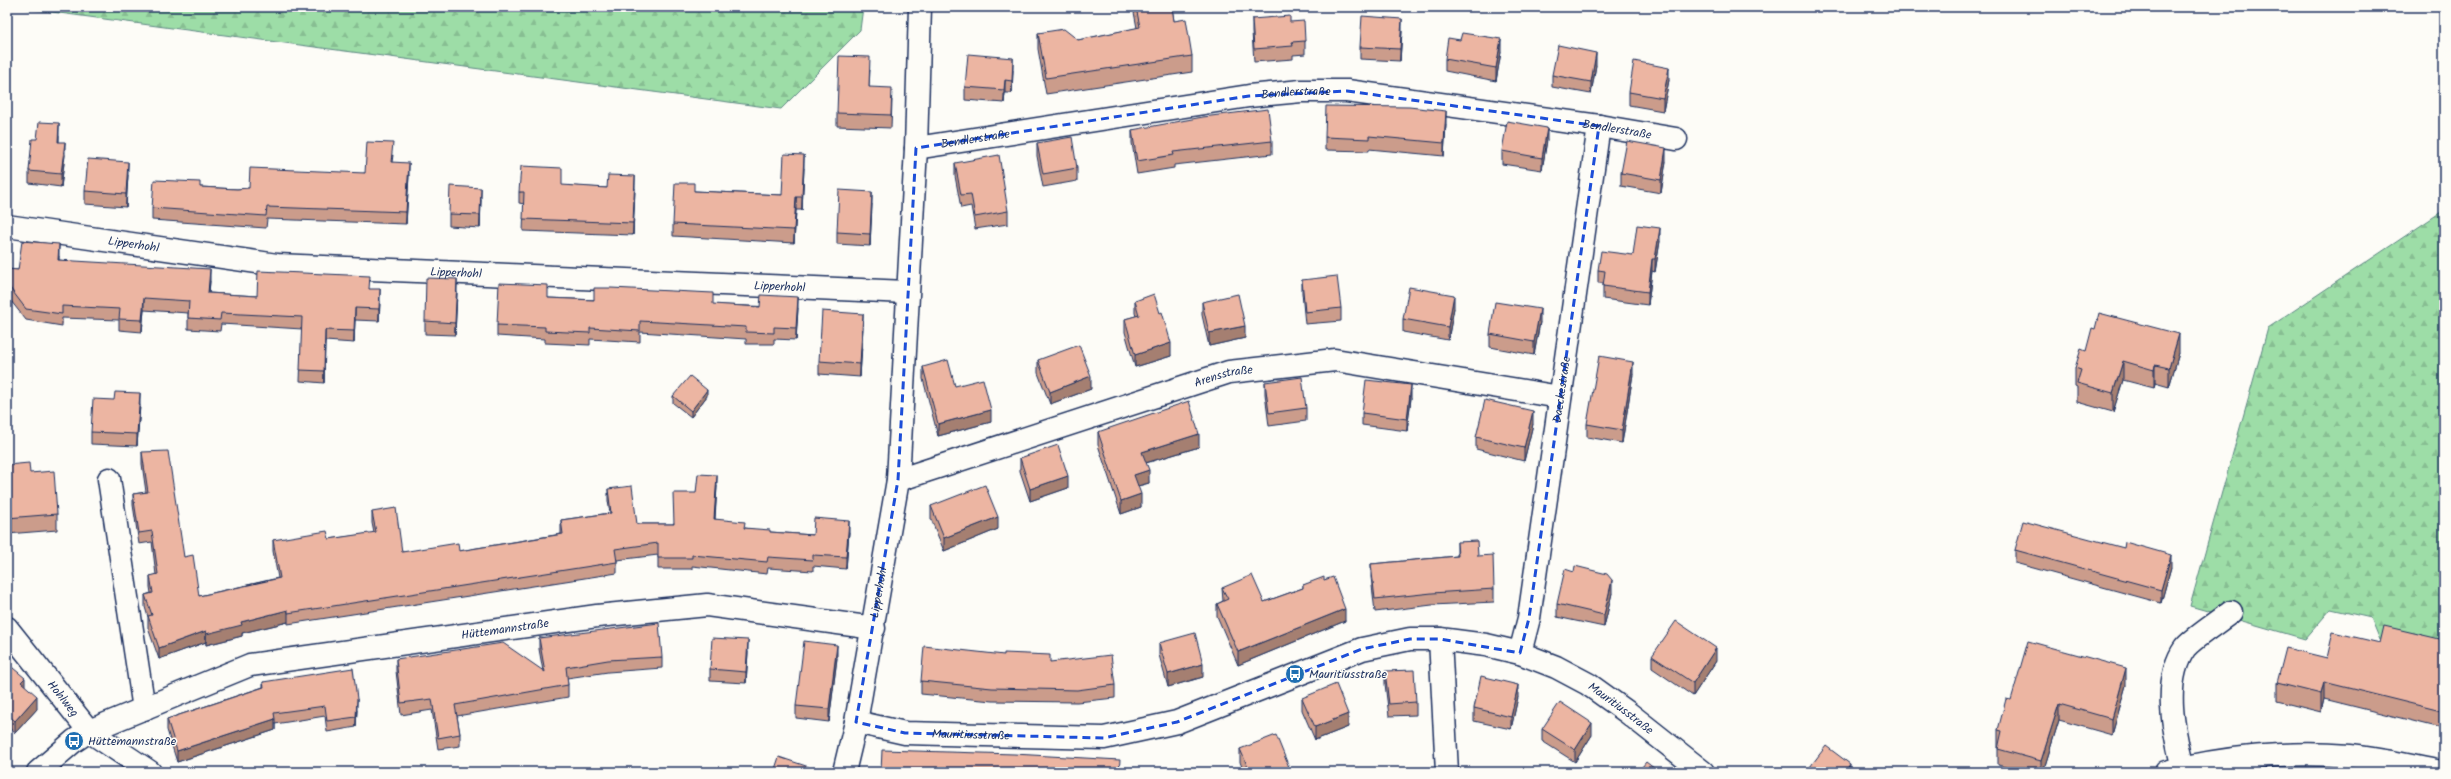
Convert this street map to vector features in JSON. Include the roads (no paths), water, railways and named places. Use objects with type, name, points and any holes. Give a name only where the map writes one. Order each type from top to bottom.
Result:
[{"type":"street","name":"Lipperhohl","points":[[844,772],[856,722],[874,628],[898,480],[916,148],[920,9]]},
{"type":"street","name":"Bendlerstraße","points":[[916,148],[1249,96],[1301,91],[1347,91],[1598,126],[1676,139]]},
{"type":"street","name":"Daeckestraße","points":[[1520,653],[1529,618],[1598,126]]},
{"type":"street","name":"Lipperhohl","points":[[7,226],[277,265],[907,292]]},
{"type":"street","name":"Arensstraße","points":[[898,480],[1229,372],[1336,360],[1560,397]]},
{"type":"street","points":[[109,480],[144,709]]},
{"type":"street","name":"Hüttemannstraße","points":[[38,772],[74,741],[89,731],[250,665],[597,616],[707,605],[874,628]]},
{"type":"street","points":[[2231,612],[2185,647],[2175,670],[2172,695],[2177,744],[2174,770],[2250,758],[2306,755],[2350,756],[2441,772]]},
{"type":"street","name":"Hohlweg","points":[[7,628],[89,731],[150,772]]},
{"type":"street","name":"Mauritiusstraße","points":[[856,722],[905,733],[1061,739],[1104,738],[1141,732],[1177,722],[1362,649],[1410,639],[1440,639],[1486,644],[1520,653],[1556,667],[1588,684],[1627,712],[1703,772]]},
{"type":"street","points":[[1440,639],[1447,772]]},
{"type":"place","name":"Mauritiusstraße","points":[[1295,674]]},
{"type":"place","name":"Hüttemannstraße","points":[[74,741]]}]
